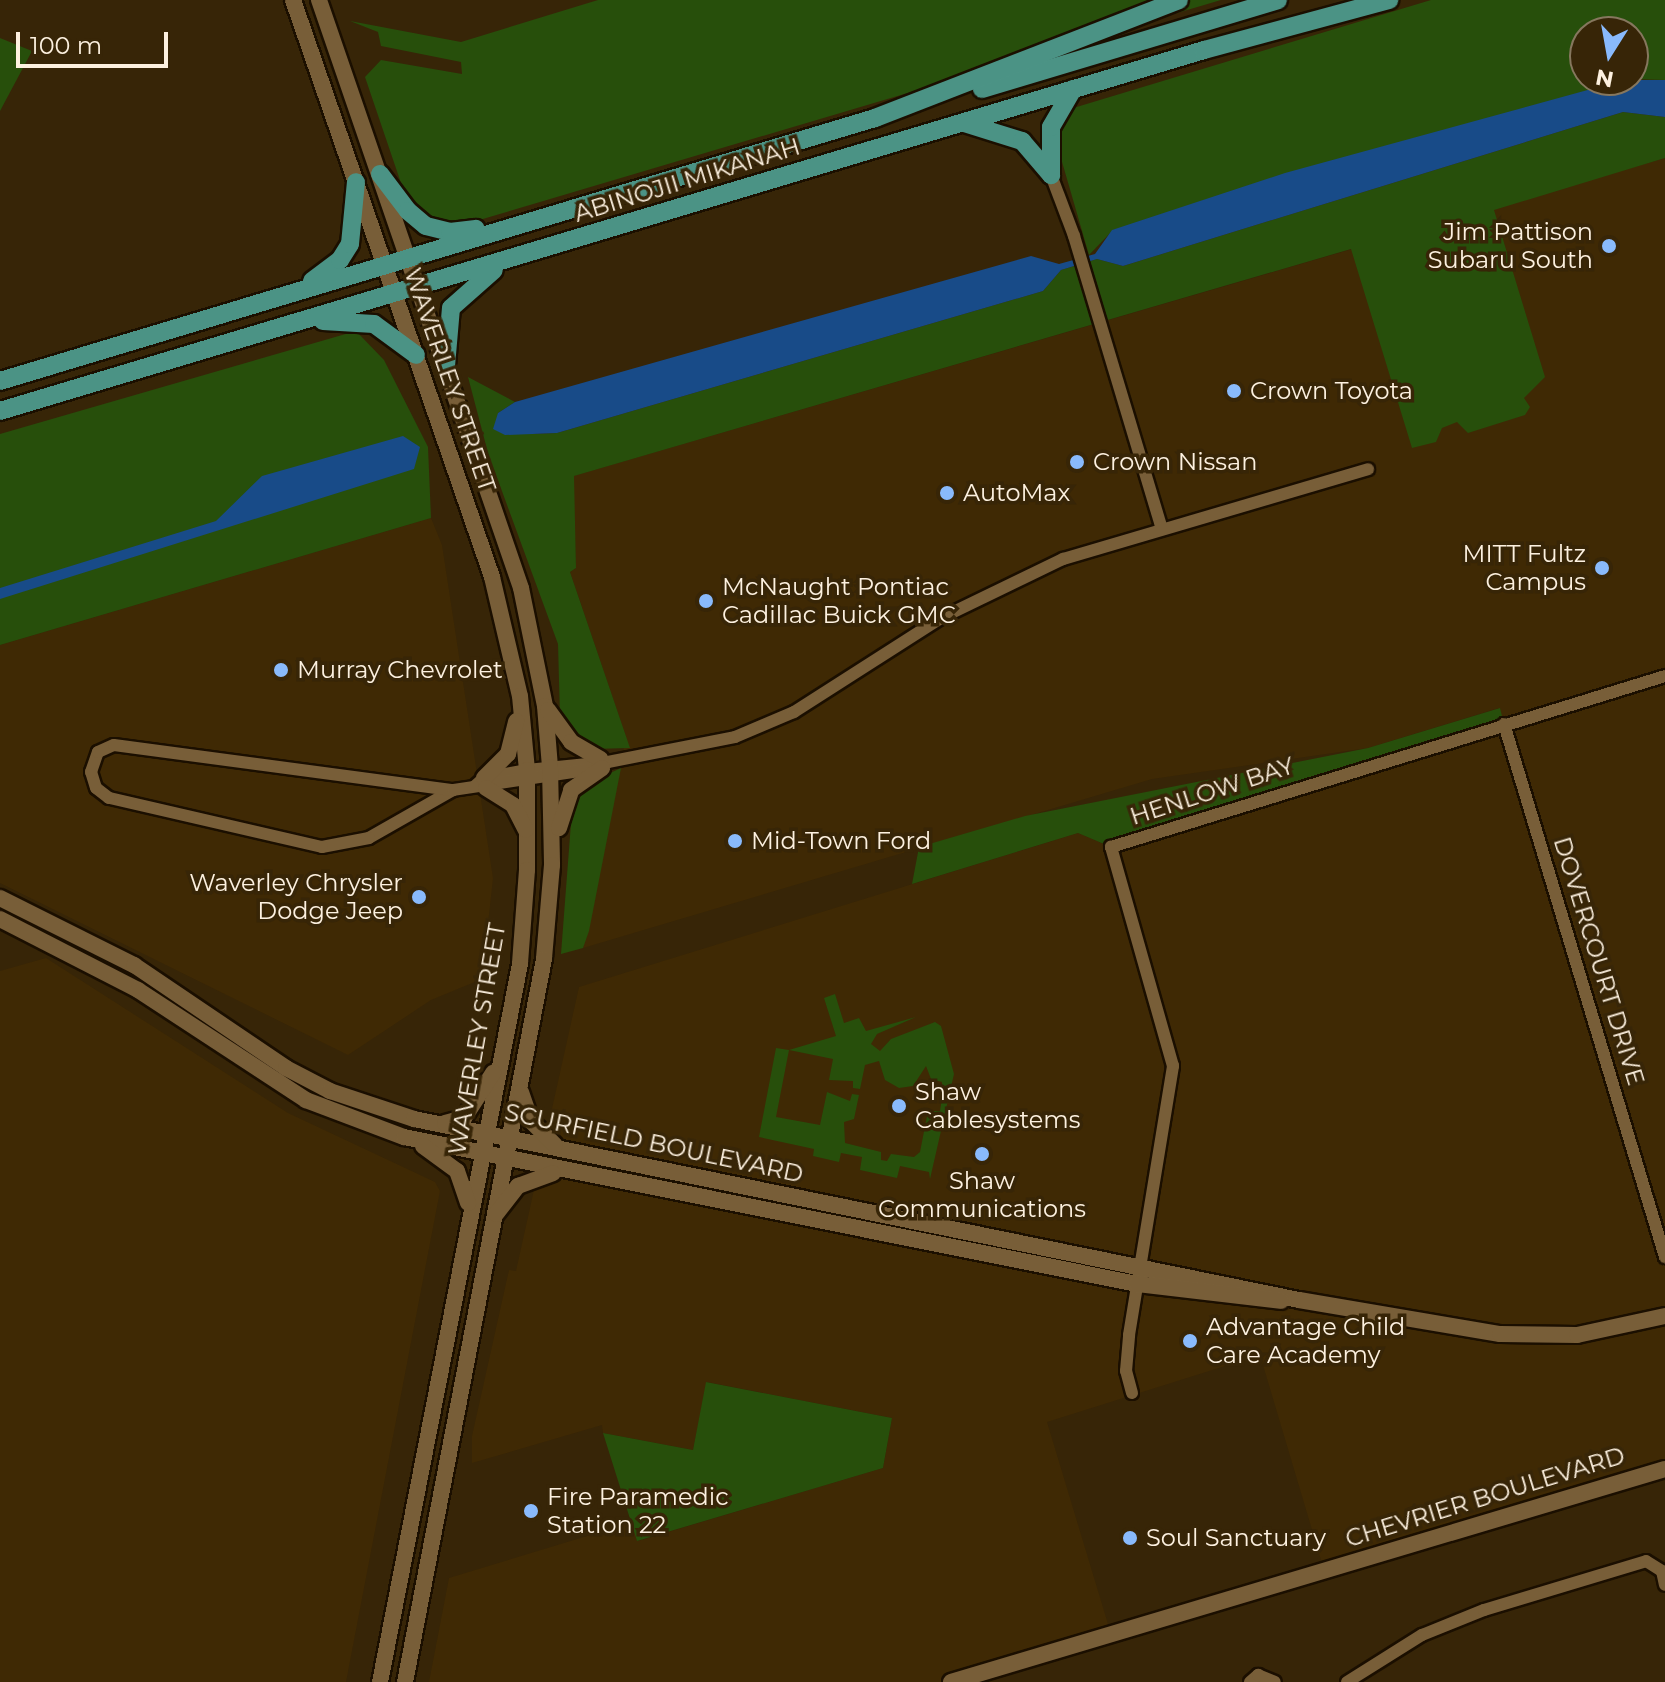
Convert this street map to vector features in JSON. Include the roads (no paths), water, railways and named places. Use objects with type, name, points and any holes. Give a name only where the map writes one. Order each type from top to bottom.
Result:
[{"type":"main road","name":"WAVERLEY STREET","points":[[293,0],[492,577],[520,696],[527,775],[528,835],[520,964],[380,1682]]},
{"type":"main road","name":"WAVERLEY STREET","points":[[319,0],[521,588],[545,706],[551,772],[552,865],[544,959],[405,1682]]},
{"type":"main road","name":"ABINOJII MIKANAH","points":[[0,381],[875,118],[1179,0]]},
{"type":"main road","points":[[875,118],[1278,0]]},
{"type":"main road","points":[[1233,42],[1282,19],[1343,0]]},
{"type":"main road","name":"ABINOJII MIKANAH","points":[[0,411],[1073,89],[1389,0]]},
{"type":"main road","points":[[1051,175],[1051,127],[1073,89]]},
{"type":"main road","points":[[962,122],[1022,141],[1051,175]]},
{"type":"main road","points":[[380,174],[408,211],[426,226],[450,232],[507,228]]},
{"type":"main road","points":[[297,292],[331,268],[349,248],[356,182]]},
{"type":"main road","points":[[446,366],[451,308],[469,287],[513,257]]},
{"type":"main road","points":[[304,320],[369,323],[416,355]]},
{"type":"main road","points":[[520,696],[508,754],[482,784],[513,805],[528,835]]},
{"type":"main road","points":[[545,706],[571,742],[604,763],[571,790],[552,865]]},
{"type":"main road","name":"SCURFIELD BOULEVARD","points":[[0,898],[134,965],[286,1068],[330,1091],[440,1124],[1141,1264],[1299,1300],[1524,1336],[1607,1332],[1665,1316]]},
{"type":"main road","name":"SCURFIELD BOULEVARD","points":[[0,919],[138,990],[306,1100],[404,1137],[481,1156],[1137,1284],[1229,1297],[1299,1300]]},
{"type":"main road","points":[[440,1124],[464,1118],[500,1062]]},
{"type":"main road","points":[[520,1086],[531,1121],[563,1150]]},
{"type":"main road","points":[[404,1137],[457,1171],[469,1214]]},
{"type":"main road","points":[[493,1218],[518,1186],[538,1175],[562,1171]]},
{"type":"main road","name":"CHEVRIER BOULEVARD","points":[[951,1682],[1665,1469]]},
{"type":"street","points":[[1051,175],[1074,236],[1162,529]]},
{"type":"street","points":[[453,790],[114,745],[98,752],[91,772],[96,788],[109,798],[322,847],[369,838],[453,790],[698,747],[773,723],[941,618],[1063,559],[1368,469]]},
{"type":"street","name":"HENLOW BAY","points":[[1132,1393],[1127,1357],[1173,1066],[1111,847],[1665,676]]},
{"type":"street","name":"DOVERCOURT DRIVE","points":[[1504,724],[1665,1257]]},
{"type":"street","points":[[1347,1682],[1422,1635],[1484,1610],[1646,1561],[1662,1571],[1665,1585]]},
{"type":"street","points":[[1250,1682],[1258,1675],[1275,1682]]},
{"type":"water","points":[[1649,80],[1665,80],[1665,117],[1623,112],[1123,266],[1097,259],[1061,270],[1043,291],[557,433],[505,435],[493,429],[498,413],[515,402],[1031,256],[1059,264],[1095,254],[1112,230],[1285,173],[1569,95],[1649,96]]},
{"type":"water","points":[[403,436],[420,447],[414,469],[0,599],[0,588],[216,521],[262,476]]},
{"type":"place","name":"Jim Pattison Subaru South","points":[[1609,246]]},
{"type":"place","name":"Crown Toyota","points":[[1234,391]]},
{"type":"place","name":"Crown Nissan","points":[[1077,462]]},
{"type":"place","name":"AutoMax","points":[[947,493]]},
{"type":"place","name":"MITT Fultz Campus","points":[[1602,568]]},
{"type":"place","name":"McNaught Pontiac Cadillac Buick GMC","points":[[706,601]]},
{"type":"place","name":"Murray Chevrolet","points":[[281,670]]},
{"type":"place","name":"Mid-Town Ford","points":[[735,841]]},
{"type":"place","name":"Waverley Chrysler Dodge Jeep","points":[[419,897]]},
{"type":"place","name":"Shaw Cablesystems","points":[[899,1106]]},
{"type":"place","name":"Shaw Communications","points":[[982,1154]]},
{"type":"place","name":"Advantage Child Care Academy","points":[[1190,1341]]},
{"type":"place","name":"Fire Paramedic Station 22","points":[[531,1511]]},
{"type":"place","name":"Soul Sanctuary","points":[[1130,1538]]}]
